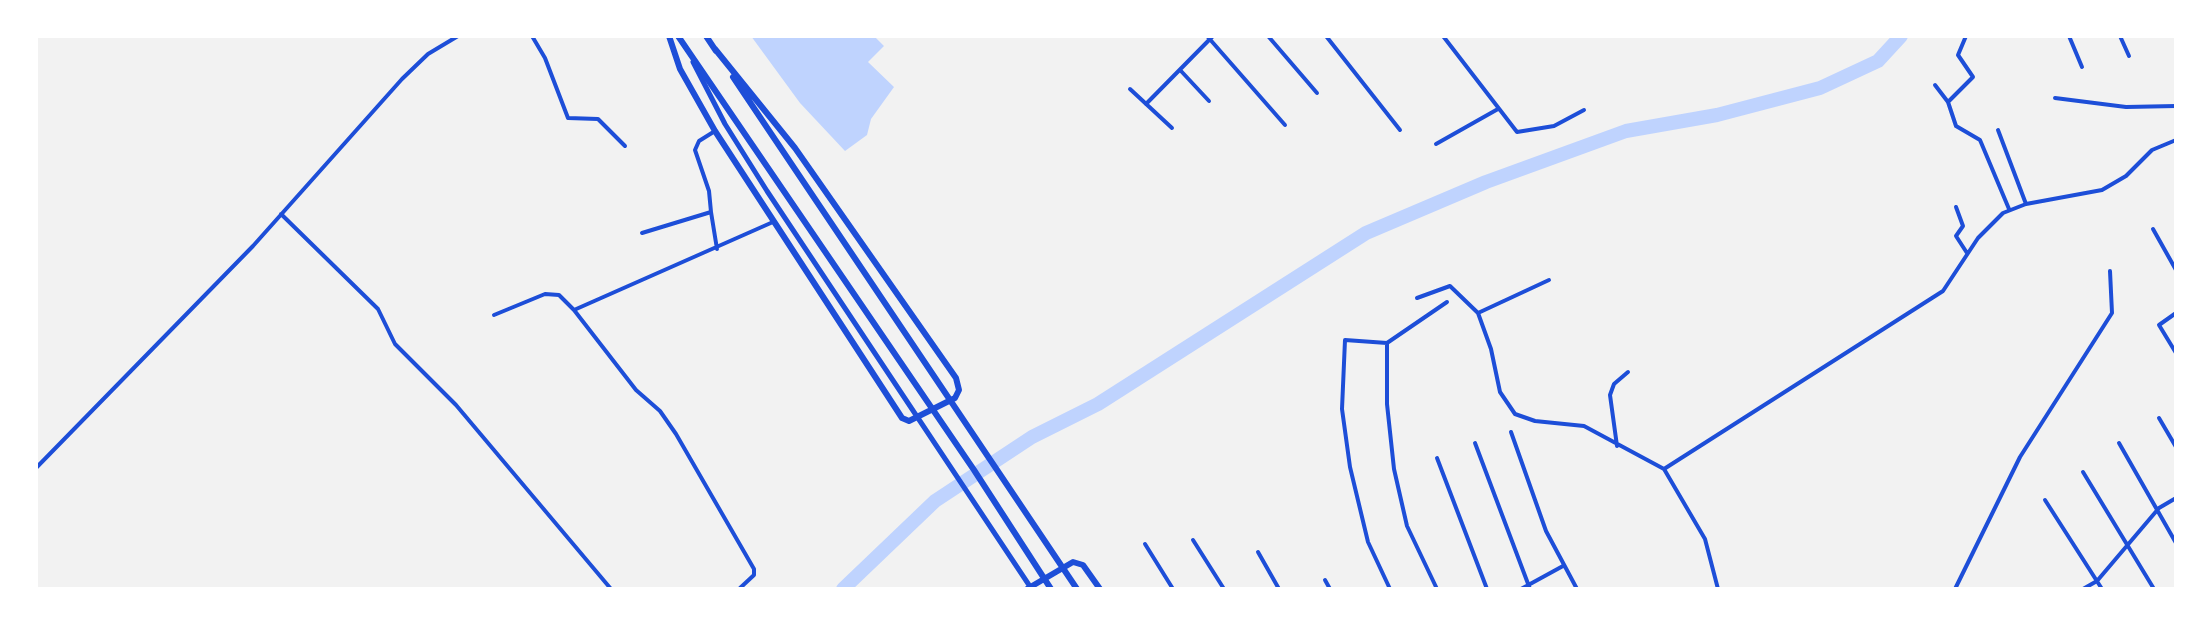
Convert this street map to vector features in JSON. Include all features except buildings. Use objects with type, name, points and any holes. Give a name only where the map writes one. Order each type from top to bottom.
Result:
[{"type":"main road","points":[[669,36],[680,69],[715,131],[902,418],[909,421],[955,398],[959,390],[956,378],[795,148],[715,49]]},
{"type":"main road","points":[[678,36],[1051,589]]},
{"type":"main road","points":[[706,36],[1077,589]]},
{"type":"main road","points":[[688,50],[725,124],[822,277],[1030,589],[1073,562],[1083,565],[1100,589]]},
{"type":"street","points":[[36,468],[281,214],[402,79],[428,54],[458,36]]},
{"type":"street","points":[[532,36],[545,58],[568,118],[598,119],[625,146]]},
{"type":"street","points":[[1268,36],[1317,93]]},
{"type":"street","points":[[1326,36],[1400,130]]},
{"type":"street","points":[[1333,36],[1333,43]]},
{"type":"street","points":[[1443,36],[1513,128],[1525,133],[1562,123],[1584,110]]},
{"type":"street","points":[[1948,102],[1973,77],[1958,55],[1966,36]]},
{"type":"street","points":[[2069,36],[2082,67]]},
{"type":"street","points":[[2120,36],[2129,56]]},
{"type":"street","points":[[1146,104],[1181,71],[1210,37],[1285,125]]},
{"type":"street","points":[[1181,71],[1209,101]]},
{"type":"street","points":[[1935,85],[1948,102],[1956,126],[1980,140],[2009,209]]},
{"type":"street","points":[[1130,89],[1172,128]]},
{"type":"street","points":[[2055,98],[2126,107],[2176,106]]},
{"type":"street","points":[[1436,144],[1498,109]]},
{"type":"street","points":[[1998,130],[2026,204]]},
{"type":"street","points":[[715,131],[699,141],[695,150],[709,191],[717,249]]},
{"type":"street","points":[[1664,469],[1933,299],[1949,283],[1967,253],[2009,209],[2116,184],[2144,156],[2176,140]]},
{"type":"street","points":[[1956,207],[1963,226],[1956,236],[1967,253]]},
{"type":"street","points":[[642,233],[711,212]]},
{"type":"street","points":[[281,214],[378,309],[395,344],[456,405],[611,589]]},
{"type":"street","points":[[574,310],[620,287],[717,249],[773,222]]},
{"type":"street","points":[[2153,229],[2176,270]]},
{"type":"street","points":[[1955,589],[2020,457],[2112,313],[2110,271]]},
{"type":"street","points":[[1478,313],[1549,280]]},
{"type":"street","points":[[1417,298],[1444,287],[1455,287],[1478,313],[1487,334],[1500,392],[1510,410],[1535,421],[1584,426],[1664,469],[1705,539],[1718,589]]},
{"type":"street","points":[[494,315],[545,294],[559,295],[574,310],[636,390],[660,411],[685,450],[754,569],[754,575],[739,589]]},
{"type":"street","points":[[1390,589],[1368,542],[1350,467],[1342,409],[1345,340],[1387,343],[1447,302]]},
{"type":"street","points":[[2176,313],[2159,325],[2176,353]]},
{"type":"street","points":[[1387,343],[1387,404],[1394,469],[1407,526],[1437,589]]},
{"type":"street","points":[[1617,446],[1610,395],[1614,384],[1628,372]]},
{"type":"street","points":[[2159,418],[2176,447]]},
{"type":"street","points":[[1511,432],[1546,531],[1577,589]]},
{"type":"street","points":[[1475,443],[1529,587]]},
{"type":"street","points":[[2119,443],[2176,543]]},
{"type":"street","points":[[1437,458],[1487,589]]},
{"type":"street","points":[[2083,472],[2154,589]]},
{"type":"street","points":[[2083,589],[2097,581],[2157,510],[2176,498]]},
{"type":"street","points":[[2045,500],[2102,589]]},
{"type":"street","points":[[1193,540],[1224,589]]},
{"type":"street","points":[[1145,544],[1173,589]]},
{"type":"street","points":[[1258,552],[1279,589]]},
{"type":"street","points":[[1521,589],[1563,566]]},
{"type":"street","points":[[1325,580],[1330,589]]},
{"type":"water","points":[[751,36],[874,36],[884,46],[868,62],[894,87],[871,119],[867,135],[845,151],[800,103]]},
{"type":"waterway","points":[[843,589],[935,501],[1032,437],[1098,404],[1366,233],[1486,182],[1626,131],[1717,115],[1820,88],[1878,61],[1901,36]]}]
